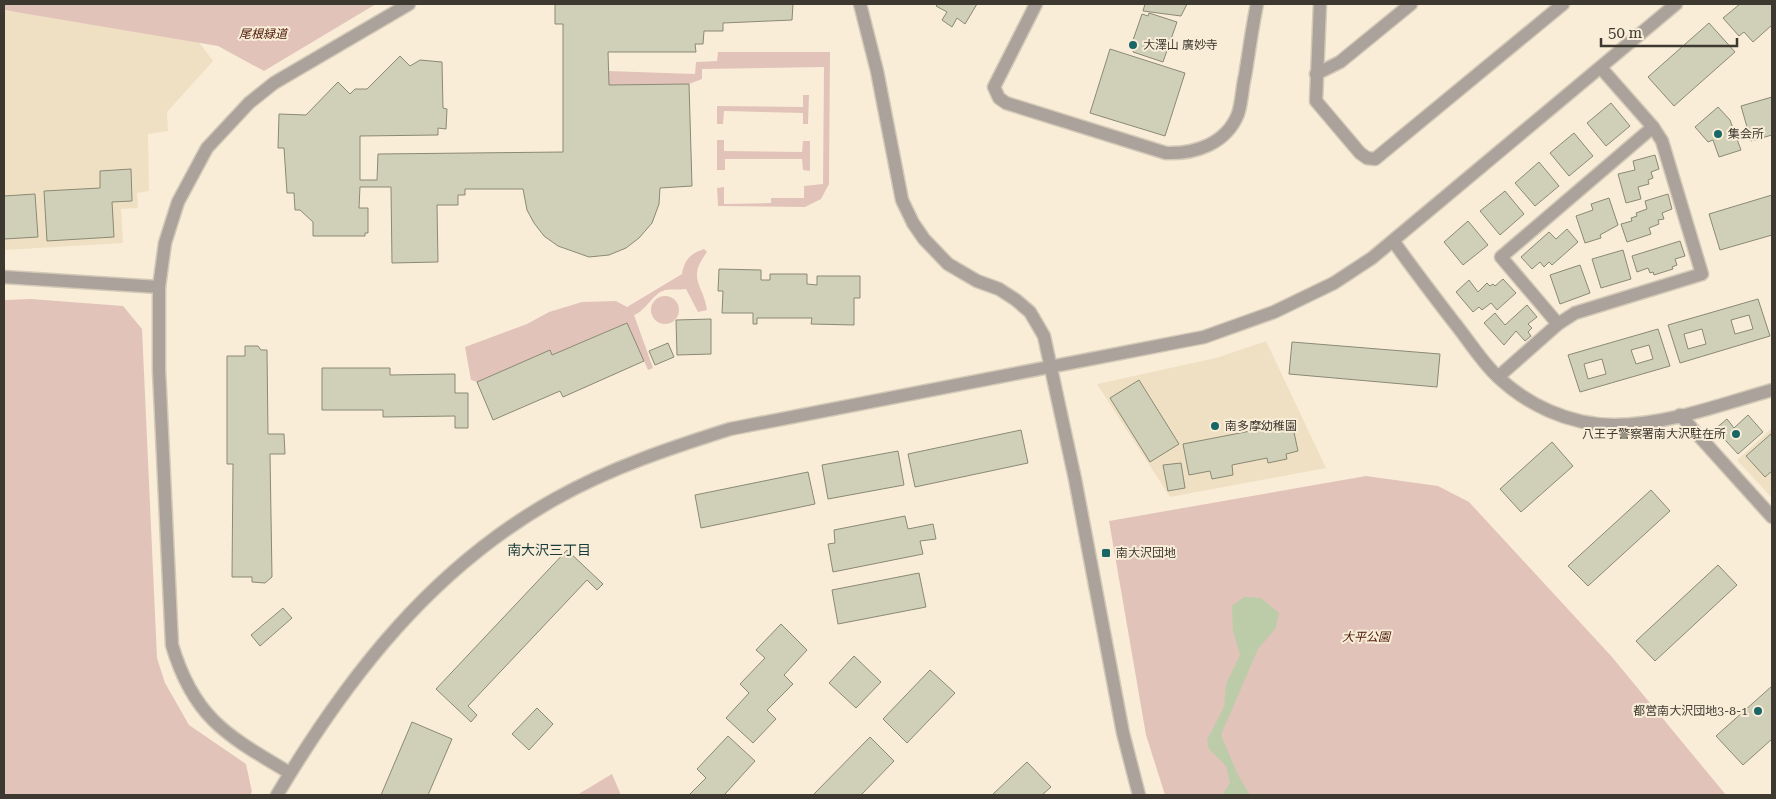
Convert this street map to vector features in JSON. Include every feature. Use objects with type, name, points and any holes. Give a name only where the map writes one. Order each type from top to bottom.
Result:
[{"type":"street","points":[[290,773],[230,736],[197,704],[178,666],[172,645],[159,370],[158,287],[165,243],[178,202],[199,160],[218,134],[248,102],[267,88],[409,4]]},
{"type":"street","points":[[860,4],[877,71],[902,200],[912,223],[930,246],[948,264],[977,281],[1006,294],[1030,312],[1044,336],[1052,367],[1123,733],[1139,795]]},
{"type":"street","points":[[1036,4],[994,87],[998,98],[1006,104],[1166,153],[1181,154],[1198,151],[1212,144],[1228,131],[1238,114],[1257,4]]},
{"type":"street","points":[[1320,4],[1316,101],[1360,153],[1367,158],[1375,159],[1563,4]]},
{"type":"street","points":[[1316,74],[1340,62],[1411,4]]},
{"type":"street","points":[[277,795],[339,697],[382,641],[417,604],[471,557],[512,526],[555,499],[656,452],[730,429],[1204,337],[1237,327],[1274,312],[1334,283],[1394,242],[1676,4]]},
{"type":"street","points":[[1498,377],[1558,324],[1575,313],[1702,274],[1662,142],[1653,127],[1601,68]]},
{"type":"street","points":[[1558,324],[1501,257],[1653,127]]},
{"type":"street","points":[[1394,242],[1498,377],[1525,398],[1569,419],[1614,425],[1648,422],[1772,390]]},
{"type":"street","points":[[4,277],[158,287]]},
{"type":"street","points":[[1680,415],[1772,517]]},
{"type":"shaded area","points":[[4,11],[31,12],[195,37],[213,61],[167,112],[168,131],[148,134],[149,191],[137,193],[138,208],[121,209],[123,243],[4,250]]},
{"type":"shaded area","name":"南多摩幼稚園","points":[[1266,341],[1326,468],[1170,497],[1097,384],[1216,358]]},
{"type":"shaded area","points":[[1772,428],[1772,498],[1737,460]]},
{"type":"shaded area","points":[[1244,597],[1261,598],[1279,613],[1276,628],[1258,649],[1221,735],[1238,775],[1250,795],[1222,795],[1230,783],[1226,766],[1209,749],[1207,740],[1224,707],[1226,684],[1240,655],[1233,631],[1232,606]]},
{"type":"green space","name":"尾根緑道","points":[[4,4],[376,4],[264,71],[218,46],[4,10]]},
{"type":"green space","points":[[718,52],[830,52],[829,184],[821,199],[805,207],[718,206],[717,188],[724,187],[724,204],[771,203],[771,198],[804,198],[804,186],[823,184],[824,67],[702,69],[702,79],[689,84],[609,85],[608,71],[695,74],[696,62],[717,61]]},
{"type":"green space","points":[[803,95],[809,95],[808,124],[803,124],[803,113],[724,111],[723,124],[717,124],[717,106],[803,107]]},
{"type":"green space","points":[[717,140],[724,140],[724,151],[802,152],[803,141],[810,141],[810,171],[803,170],[802,159],[725,159],[725,170],[717,170]]},
{"type":"green space","points":[[704,249],[707,252],[698,269],[697,276],[707,310],[698,312],[686,289],[665,290],[656,295],[639,313],[634,315],[653,368],[648,370],[627,323],[552,355],[477,382],[471,380],[465,347],[527,324],[549,312],[582,302],[616,301],[627,307],[682,274],[684,265],[689,258]]},
{"type":"green space","points":[[665,296],[675,300],[679,310],[675,320],[665,324],[655,320],[651,310],[655,300]]},
{"type":"green space","points":[[31,299],[123,306],[142,329],[157,658],[165,683],[189,725],[246,764],[252,792],[250,795],[4,795],[4,300]]},
{"type":"green space","name":"大平公園","points":[[1366,476],[1438,486],[1469,502],[1612,657],[1726,795],[1165,795],[1146,735],[1109,521]]},
{"type":"green space","points":[[612,774],[621,795],[577,795]]},
{"type":"building","points":[[555,4],[793,4],[792,20],[723,23],[723,31],[704,31],[703,44],[695,44],[696,52],[608,52],[609,85],[689,84],[692,186],[660,188],[659,204],[652,223],[639,238],[626,248],[609,255],[589,257],[558,246],[544,236],[534,223],[527,210],[523,189],[465,189],[465,195],[458,195],[458,205],[437,205],[438,262],[392,263],[391,187],[360,187],[359,208],[368,208],[368,233],[365,233],[365,236],[313,236],[313,222],[300,210],[295,210],[294,193],[287,193],[284,148],[278,148],[279,114],[306,115],[338,82],[350,94],[355,89],[367,89],[400,56],[410,66],[420,60],[442,62],[443,108],[447,109],[446,129],[438,128],[438,135],[360,136],[360,180],[377,180],[378,154],[563,152],[563,24],[555,24]]},
{"type":"building","points":[[938,4],[977,4],[965,24],[957,18],[952,27],[942,20],[947,12],[936,6]]},
{"type":"building","points":[[1145,4],[1187,4],[1181,16],[1143,11]]},
{"type":"building","points":[[1740,4],[1772,4],[1772,25],[1753,42],[1744,32],[1739,36],[1723,18]]},
{"type":"building","points":[[1149,13],[1177,22],[1163,62],[1133,52],[1134,48],[1131,46],[1142,14],[1148,16]]},
{"type":"building","points":[[1709,23],[1735,52],[1674,106],[1648,77]]},
{"type":"building","points":[[1110,49],[1185,73],[1165,136],[1090,113]]},
{"type":"building","points":[[1772,97],[1772,135],[1751,141],[1741,106]]},
{"type":"building","points":[[1611,103],[1630,126],[1606,146],[1587,123]]},
{"type":"building","name":"集会所","points":[[1718,107],[1730,120],[1741,150],[1719,157],[1713,140],[1708,142],[1695,127]]},
{"type":"building","points":[[1574,133],[1593,156],[1569,176],[1550,153]]},
{"type":"building","points":[[1655,155],[1659,169],[1651,172],[1653,178],[1648,180],[1649,184],[1638,187],[1641,199],[1626,203],[1618,174],[1635,170],[1633,161]]},
{"type":"building","points":[[1539,162],[1559,186],[1535,206],[1515,183]]},
{"type":"building","points":[[131,169],[132,201],[112,202],[114,237],[47,241],[44,191],[100,188],[100,171]]},
{"type":"building","points":[[1505,191],[1524,214],[1500,235],[1480,211]]},
{"type":"building","points":[[35,194],[38,237],[4,239],[4,196]]},
{"type":"building","points":[[1668,194],[1672,209],[1662,213],[1664,219],[1658,220],[1659,224],[1649,228],[1651,234],[1627,242],[1621,224],[1632,221],[1631,218],[1637,216],[1636,213],[1647,209],[1645,201]]},
{"type":"building","points":[[1772,195],[1772,235],[1720,250],[1709,214]]},
{"type":"building","points":[[1609,198],[1618,225],[1600,235],[1601,238],[1585,243],[1576,216],[1593,210],[1591,204]]},
{"type":"building","points":[[1468,221],[1488,245],[1463,265],[1444,242]]},
{"type":"building","points":[[1567,229],[1578,242],[1552,265],[1549,262],[1544,267],[1540,262],[1532,269],[1521,257],[1549,232],[1556,239]]},
{"type":"building","points":[[1680,241],[1685,256],[1675,259],[1677,265],[1672,267],[1673,269],[1654,275],[1653,272],[1650,273],[1648,268],[1637,272],[1632,256]]},
{"type":"building","points":[[1623,250],[1631,279],[1601,288],[1592,259]]},
{"type":"building","points":[[1580,265],[1590,293],[1560,304],[1550,275]]},
{"type":"building","points":[[719,269],[761,270],[761,280],[770,280],[770,274],[807,274],[807,284],[817,285],[817,276],[860,276],[860,298],[854,298],[854,325],[811,324],[812,318],[757,318],[757,324],[753,324],[753,313],[722,313],[723,291],[718,291]]},
{"type":"building","points":[[1503,279],[1516,293],[1497,310],[1491,303],[1482,310],[1479,307],[1473,312],[1456,292],[1469,280],[1478,292],[1487,283],[1490,286],[1493,284],[1495,286]]},
{"type":"building","points":[[1758,299],[1770,336],[1680,363],[1668,325]],"holes":[[[1749,315],[1753,329],[1735,334],[1731,320]],[[1702,329],[1706,344],[1688,349],[1684,334]]]},
{"type":"building","points":[[1527,305],[1537,317],[1528,324],[1532,328],[1528,332],[1531,336],[1525,341],[1516,331],[1504,345],[1484,323],[1495,313],[1505,325]]},
{"type":"building","points":[[711,319],[711,354],[677,355],[676,320]]},
{"type":"building","points":[[627,323],[644,361],[563,397],[560,391],[493,420],[477,382],[550,350],[552,355]]},
{"type":"building","points":[[1658,329],[1670,366],[1580,392],[1568,355]],"holes":[[[1649,345],[1653,359],[1636,364],[1631,350]],[[1602,359],[1606,374],[1588,379],[1584,364]]]},
{"type":"building","points":[[1292,342],[1440,354],[1437,387],[1289,374]]},
{"type":"building","points":[[668,343],[674,357],[655,365],[649,351]]},
{"type":"building","points":[[245,346],[258,346],[261,350],[267,350],[268,434],[284,434],[285,454],[270,454],[272,577],[265,583],[252,582],[252,577],[232,577],[233,464],[227,464],[227,356],[245,356]]},
{"type":"building","points":[[322,368],[390,368],[390,375],[455,374],[455,393],[468,393],[468,428],[455,428],[455,416],[383,417],[383,410],[322,410]]},
{"type":"building","points":[[1139,380],[1179,444],[1150,462],[1110,398]]},
{"type":"building","points":[[1748,415],[1763,432],[1738,454],[1715,429],[1727,419],[1734,428]]},
{"type":"building","points":[[1292,423],[1298,451],[1286,454],[1287,459],[1268,463],[1267,458],[1232,465],[1233,475],[1212,479],[1210,471],[1189,475],[1183,444]]},
{"type":"building","points":[[1021,430],[1028,463],[915,487],[908,454]]},
{"type":"building","points":[[1772,433],[1772,471],[1765,477],[1746,456]]},
{"type":"building","points":[[1552,442],[1573,466],[1521,512],[1500,489]]},
{"type":"building","points":[[898,451],[904,485],[828,499],[822,465]]},
{"type":"building","points":[[1181,463],[1185,488],[1168,491],[1163,465]]},
{"type":"building","points":[[808,472],[815,504],[701,528],[695,495]]},
{"type":"building","points":[[1651,490],[1670,511],[1588,586],[1568,566]]},
{"type":"building","points":[[905,516],[908,529],[933,524],[936,539],[920,541],[923,554],[833,572],[828,544],[835,543],[834,530]]},
{"type":"building","points":[[567,550],[603,584],[597,590],[587,580],[468,706],[477,715],[471,722],[436,689]]},
{"type":"building","points":[[1718,565],[1737,585],[1655,661],[1636,641]]},
{"type":"building","points":[[919,573],[926,607],[838,624],[832,590]]},
{"type":"building","points":[[283,608],[292,618],[260,646],[251,635]]},
{"type":"building","points":[[781,624],[807,650],[784,675],[793,684],[767,710],[776,719],[753,743],[726,718],[749,693],[740,684],[765,658],[756,650]]},
{"type":"building","points":[[854,656],[881,682],[856,708],[829,683]]},
{"type":"building","points":[[930,670],[955,693],[907,743],[883,719]]},
{"type":"building","name":"都営南大沢団地3-8-1","points":[[1772,686],[1772,739],[1743,765],[1716,736]]},
{"type":"building","points":[[537,708],[553,724],[529,750],[512,734]]},
{"type":"building","points":[[412,722],[452,739],[428,795],[381,795]]},
{"type":"building","points":[[728,736],[755,761],[726,795],[689,795],[706,778],[697,769]]},
{"type":"building","points":[[870,737],[894,761],[861,795],[813,795]]},
{"type":"building","points":[[1027,762],[1051,787],[1042,795],[992,795]]},
{"type":"place","name":"大澤山 廣妙寺","points":[[1133,45]]},
{"type":"place","name":"集会所","points":[[1718,134]]},
{"type":"place","name":"南多摩幼稚園","points":[[1215,426]]},
{"type":"place","name":"八王子警察署南大沢駐在所","points":[[1736,434]]},
{"type":"place","name":"南大沢団地","points":[[1106,553]]},
{"type":"place","name":"都営南大沢団地3-8-1","points":[[1758,711]]},
{"type":"district","name":"南大沢三丁目","points":[[549,550]]}]
